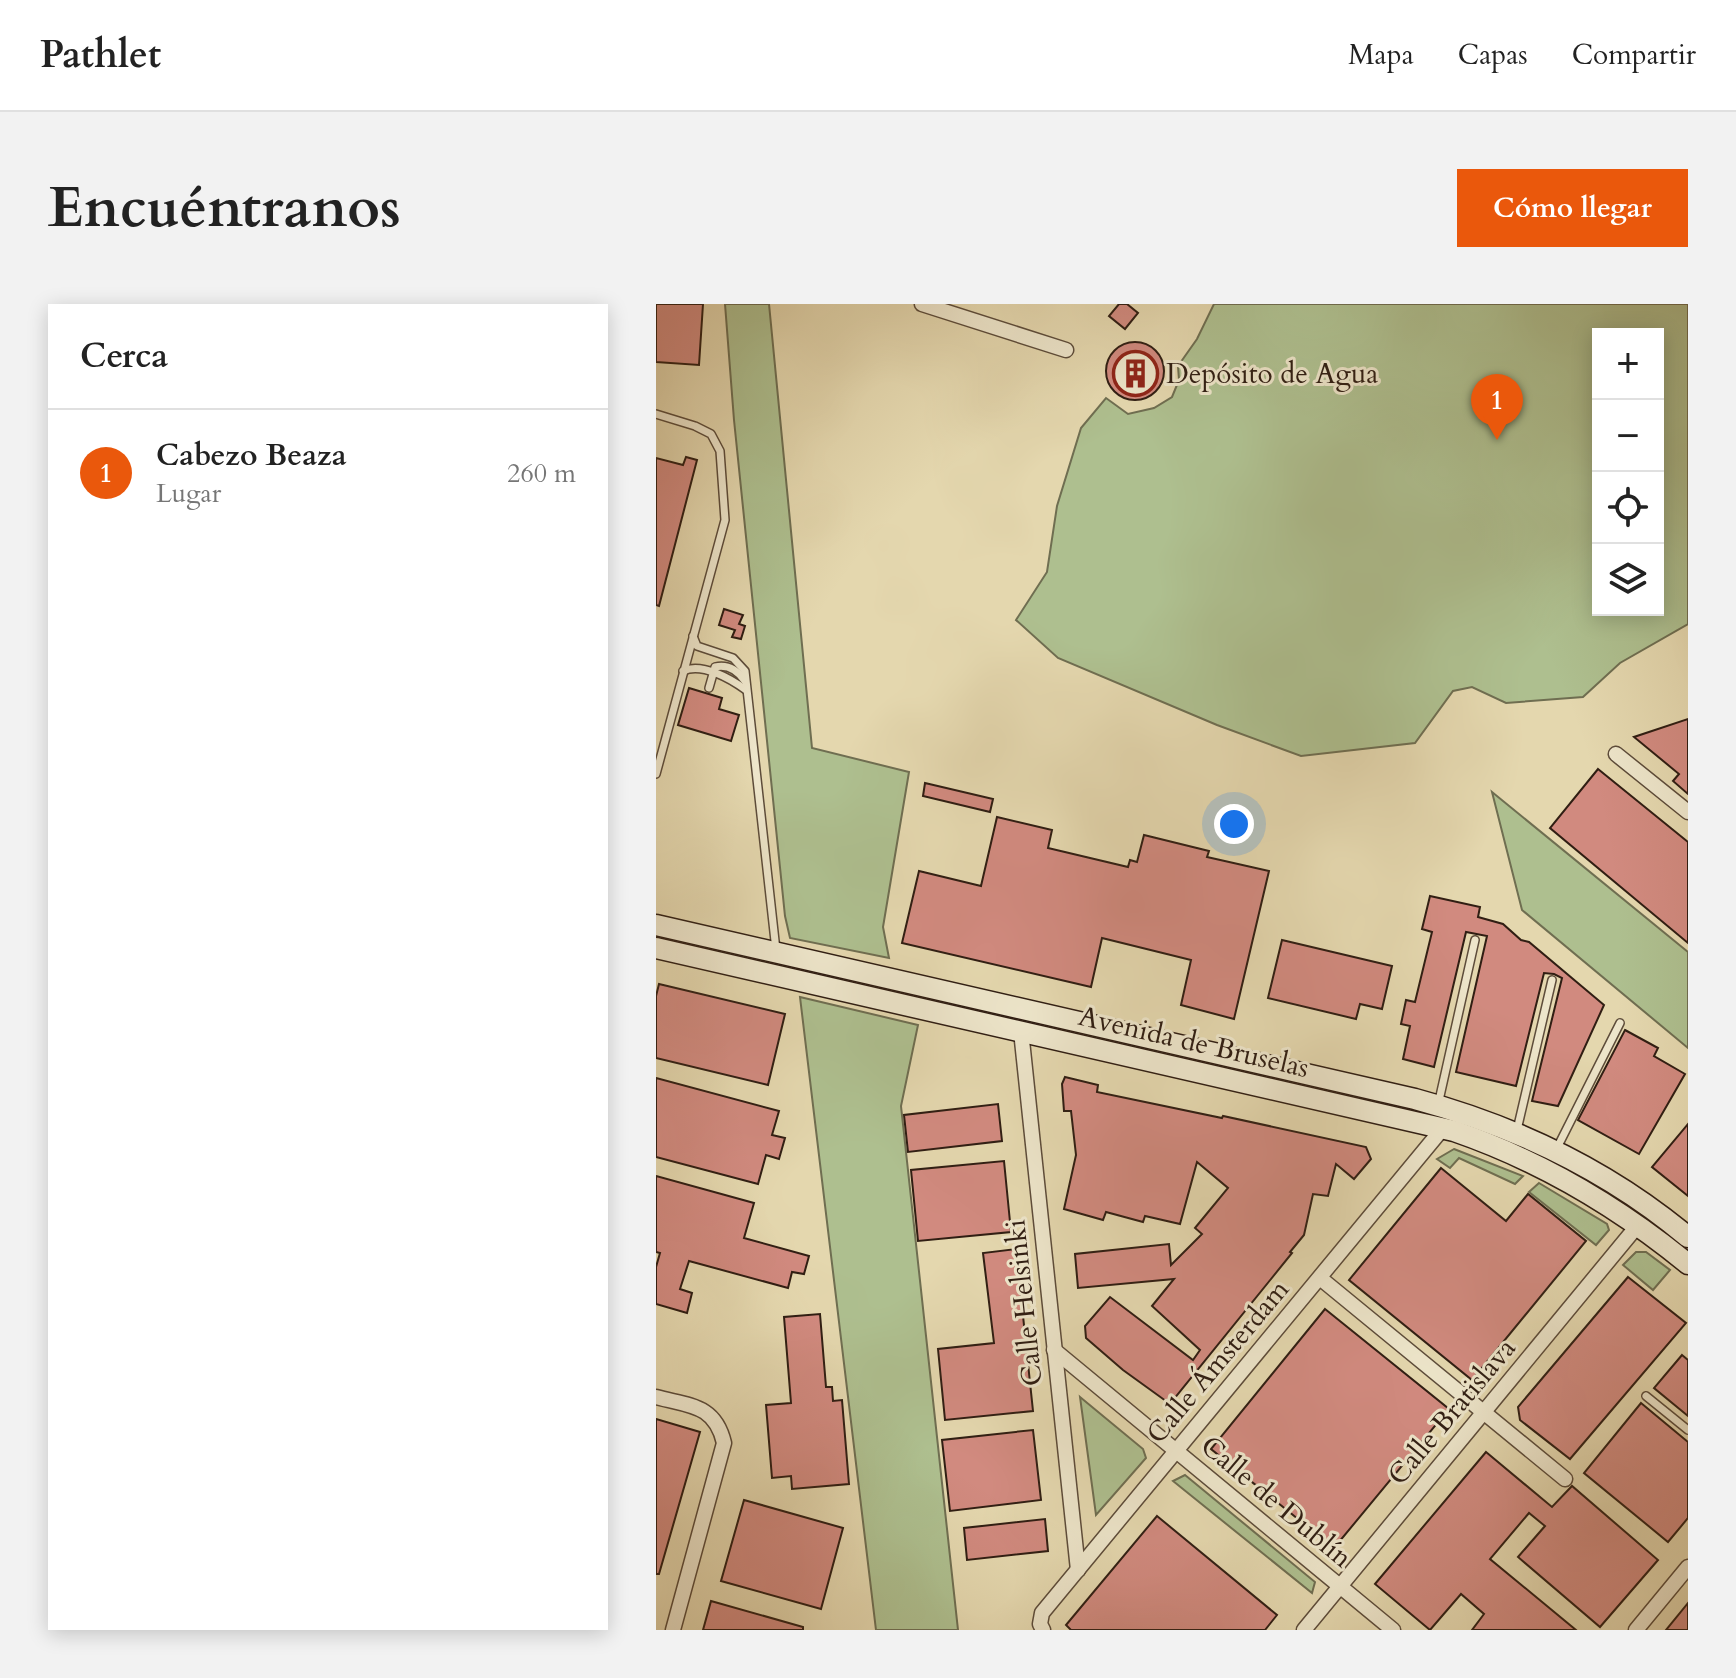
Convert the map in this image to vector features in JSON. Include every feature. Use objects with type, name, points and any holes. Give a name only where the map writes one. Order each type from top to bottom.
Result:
[{"type":"main road","name":"Avenida de Bruselas","points":[[656,925],[775,964],[1516,1132],[1588,1167],[1651,1208],[1688,1237]]},
{"type":"main road","name":"Avenida de Bruselas","points":[[656,948],[775,964]]},
{"type":"main road","name":"Avenida de Bruselas","points":[[1444,1114],[1496,1146],[1537,1164],[1596,1197],[1688,1264]]},
{"type":"main road","points":[[1638,1225],[1651,1208]]},
{"type":"street","points":[[922,304],[1066,350]]},
{"type":"street","points":[[1616,754],[1688,812]]},
{"type":"street","name":"Calle Helsinki","points":[[1022,1021],[1078,1570]]},
{"type":"street","name":"Calle Ámsterdam","points":[[1043,1630],[1040,1624],[1042,1613],[1320,1278],[1444,1114]]},
{"type":"street","name":"Calle Bratislava","points":[[1304,1630],[1638,1225]]},
{"type":"street","points":[[1320,1278],[1565,1479]]},
{"type":"street","name":"Calle de Dublín","points":[[1054,1350],[1393,1630]]},
{"type":"street","points":[[656,1397],[702,1410],[714,1417],[722,1431],[724,1443],[673,1630]]},
{"type":"street","points":[[1636,1630],[1687,1569]]},
{"type":"lane","points":[[656,414],[711,434],[720,451],[725,520],[656,774]]},
{"type":"lane","points":[[692,634],[697,646],[733,658],[745,671],[775,964]]},
{"type":"lane","points":[[709,688],[715,667],[732,668],[745,681]]},
{"type":"lane","points":[[682,673],[692,668],[712,673],[732,679],[746,690]]},
{"type":"lane","points":[[1444,1114],[1475,940]]},
{"type":"lane","points":[[1516,1132],[1552,980]]},
{"type":"lane","points":[[1556,1150],[1620,1023]]},
{"type":"lane","points":[[1646,1396],[1688,1430]]},
{"type":"green space","points":[[725,304],[769,304],[812,748],[909,772],[883,927],[889,958],[790,938],[785,916],[734,420]]},
{"type":"green space","points":[[1214,304],[1688,304],[1688,624],[1620,663],[1583,697],[1506,703],[1472,687],[1453,691],[1415,743],[1301,756],[1217,725],[1058,658],[1016,620],[1047,572],[1057,506],[1081,428],[1106,398],[1128,414],[1154,408],[1172,397],[1179,380],[1178,366],[1197,339]]},
{"type":"green space","points":[[1492,792],[1688,952],[1688,1048],[1522,910]]},
{"type":"green space","points":[[800,997],[918,1025],[901,1106],[958,1630],[876,1630]]},
{"type":"green space","points":[[1454,1149],[1523,1176],[1515,1184],[1459,1158],[1450,1168],[1437,1159]]},
{"type":"green space","points":[[1539,1183],[1607,1224],[1609,1230],[1596,1245],[1529,1192]]},
{"type":"green space","points":[[1636,1252],[1646,1252],[1670,1270],[1653,1290],[1623,1265]]},
{"type":"green space","points":[[1080,1397],[1143,1449],[1146,1458],[1096,1515]]},
{"type":"green space","points":[[1185,1475],[1315,1582],[1312,1593],[1173,1481]]},
{"type":"building","points":[[656,304],[703,304],[699,365],[656,362]]},
{"type":"building","points":[[1119,304],[1127,304],[1138,313],[1125,329],[1109,316]]},
{"type":"building","name":"Depósito de Agua","points":[[1135,342],[1146,344],[1155,351],[1162,360],[1162,382],[1155,391],[1146,398],[1135,400],[1124,398],[1115,391],[1108,382],[1106,371],[1108,360],[1115,351],[1124,344]]},
{"type":"building","points":[[686,457],[697,460],[659,606],[656,605],[656,458],[683,465]]},
{"type":"building","points":[[724,609],[743,615],[739,624],[745,626],[741,639],[732,637],[735,630],[719,625]]},
{"type":"building","points":[[689,688],[722,698],[719,709],[739,715],[731,741],[678,725]]},
{"type":"building","points":[[1688,719],[1688,794],[1673,781],[1679,774],[1634,737]]},
{"type":"building","points":[[1598,769],[1688,842],[1688,943],[1550,828]]},
{"type":"building","points":[[925,783],[993,799],[990,812],[923,796]]},
{"type":"building","points":[[997,817],[1052,830],[1048,848],[1128,867],[1130,860],[1137,862],[1144,835],[1209,851],[1207,857],[1269,871],[1234,1019],[1181,1005],[1191,960],[1102,938],[1091,987],[902,943],[919,871],[981,886]]},
{"type":"building","points":[[1430,896],[1480,907],[1478,917],[1503,924],[1521,940],[1529,942],[1604,1005],[1558,1106],[1532,1101],[1562,978],[1554,974],[1544,973],[1516,1086],[1456,1072],[1487,936],[1466,932],[1434,1067],[1403,1059],[1410,1026],[1401,1024],[1406,1000],[1415,1002],[1432,932],[1422,929]]},
{"type":"building","points":[[1282,940],[1392,966],[1382,1009],[1360,1004],[1356,1019],[1268,998]]},
{"type":"building","points":[[659,984],[785,1014],[768,1085],[656,1058],[656,996]]},
{"type":"building","points":[[1625,1030],[1658,1048],[1654,1056],[1685,1074],[1639,1154],[1578,1120]]},
{"type":"building","points":[[1065,1077],[1098,1085],[1097,1092],[1366,1147],[1371,1159],[1354,1179],[1336,1164],[1328,1196],[1313,1194],[1304,1235],[1292,1253],[1170,1404],[1086,1338],[1085,1326],[1110,1297],[1193,1360],[1200,1350],[1152,1306],[1174,1279],[1078,1288],[1075,1254],[1169,1244],[1171,1265],[1202,1234],[1195,1228],[1228,1188],[1197,1162],[1180,1224],[1145,1216],[1143,1222],[1106,1212],[1103,1220],[1064,1209],[1076,1155],[1071,1111],[1064,1111],[1062,1084]]},
{"type":"building","points":[[656,1078],[779,1111],[772,1135],[785,1138],[779,1159],[766,1155],[758,1184],[656,1157]]},
{"type":"building","points":[[998,1104],[1002,1141],[908,1152],[904,1115]]},
{"type":"building","points":[[1688,1124],[1688,1196],[1652,1167]]},
{"type":"building","points":[[1004,1161],[1011,1232],[918,1241],[911,1170]]},
{"type":"building","points":[[1441,1168],[1506,1221],[1528,1194],[1586,1241],[1472,1380],[1349,1280]]},
{"type":"building","points":[[656,1176],[754,1203],[744,1238],[809,1256],[804,1274],[792,1272],[788,1288],[689,1261],[680,1289],[692,1293],[687,1313],[656,1304],[656,1267],[660,1253],[656,1252]]},
{"type":"building","points":[[1016,1249],[1033,1411],[945,1420],[938,1349],[994,1343],[983,1253]]},
{"type":"building","points":[[1628,1277],[1686,1323],[1570,1459],[1520,1420],[1518,1407]]},
{"type":"building","points":[[1325,1309],[1449,1409],[1334,1548],[1211,1449]]},
{"type":"building","points":[[820,1314],[826,1387],[832,1387],[833,1401],[842,1400],[849,1484],[792,1489],[791,1476],[772,1478],[766,1405],[791,1403],[784,1317]]},
{"type":"building","points":[[1682,1355],[1688,1360],[1688,1416],[1654,1388]]},
{"type":"building","points":[[1641,1403],[1688,1442],[1688,1518],[1668,1542],[1584,1473]]},
{"type":"building","points":[[656,1419],[700,1432],[659,1574],[656,1574]]},
{"type":"building","points":[[1033,1430],[1041,1500],[950,1511],[942,1440]]},
{"type":"building","points":[[1486,1452],[1552,1507],[1572,1486],[1658,1560],[1600,1627],[1518,1557],[1545,1526],[1529,1513],[1490,1559],[1576,1630],[1472,1630],[1484,1614],[1461,1594],[1430,1630],[1375,1584]]},
{"type":"building","points":[[744,1500],[843,1528],[821,1609],[721,1581]]},
{"type":"building","points":[[1157,1516],[1277,1615],[1265,1630],[1071,1630],[1066,1625]]},
{"type":"building","points":[[1045,1519],[1048,1551],[967,1560],[964,1528]]},
{"type":"building","points":[[711,1601],[803,1627],[803,1630],[703,1630]]},
{"type":"building","points":[[1688,1603],[1688,1630],[1666,1630]]},
{"type":"place","name":"Depósito de Agua","points":[[1135,373]]},
{"type":"place","name":"Cabezo Beaza","points":[[1497,440]]}]
